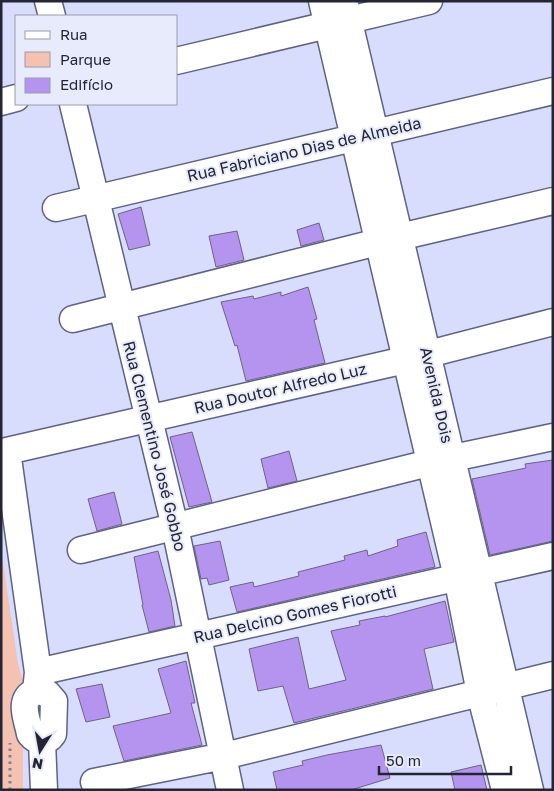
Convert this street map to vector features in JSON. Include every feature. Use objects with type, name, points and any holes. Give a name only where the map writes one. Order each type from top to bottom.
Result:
[{"type":"street","points":[[48,1],[52,15]]},
{"type":"street","points":[[178,59],[336,12],[429,1]]},
{"type":"street","name":"Avenida Dois","points":[[336,12],[441,461],[492,690],[505,790]]},
{"type":"street","name":"Rua Fabriciano Dias de Almeida","points":[[56,208],[553,91]]},
{"type":"street","points":[[1,102],[15,98]]},
{"type":"street","name":"Rua Clementino José Gobbo","points":[[73,105],[175,527],[230,790]]},
{"type":"street","points":[[73,319],[553,201]]},
{"type":"street","name":"Rua Doutor Alfredo Luz","points":[[37,682],[6,451],[416,357],[553,322]]},
{"type":"street","points":[[81,550],[441,461],[553,437]]},
{"type":"street","name":"Rua Delcino Gomes Fiorotti","points":[[37,682],[199,636],[553,556]]},
{"type":"street","points":[[94,782],[224,756],[553,675]]},
{"type":"street","points":[[37,682],[24,703],[30,734],[33,738],[42,741],[44,790]]},
{"type":"street","name":"Avenida Dois","points":[[492,690],[530,790]]},
{"type":"path","points":[[9,740],[10,790]]},
{"type":"green space","points":[[1,549],[18,664],[23,681],[19,689],[23,736],[23,790],[1,790]]},
{"type":"building","points":[[141,207],[150,245],[129,250],[118,214]]},
{"type":"building","points":[[319,223],[324,240],[301,246],[297,230]]},
{"type":"building","points":[[237,231],[244,260],[216,267],[209,236]]},
{"type":"building","points":[[308,287],[317,319],[314,320],[325,363],[246,381],[237,345],[235,346],[221,302],[253,296],[254,299],[281,292],[281,296]]},
{"type":"building","points":[[192,432],[212,502],[189,507],[170,437]]},
{"type":"building","points":[[289,451],[297,481],[268,488],[261,459]]},
{"type":"building","points":[[553,460],[553,541],[490,555],[472,479],[526,468],[525,464]]},
{"type":"building","points":[[114,492],[122,524],[97,531],[88,499]]},
{"type":"building","points":[[426,532],[435,567],[237,612],[230,587],[253,582],[254,587],[299,576],[298,572],[345,560],[344,556],[367,550],[368,556],[398,546],[397,540]]},
{"type":"building","points":[[220,541],[229,580],[209,585],[207,578],[201,579],[194,546]]},
{"type":"building","points":[[158,551],[171,600],[175,626],[149,632],[142,605],[134,557]]},
{"type":"building","points":[[445,601],[454,642],[424,649],[433,689],[294,723],[283,686],[258,691],[249,649],[298,637],[309,689],[346,680],[331,631],[360,625],[359,621],[385,617]]},
{"type":"building","points":[[186,661],[195,703],[191,703],[202,745],[124,761],[113,726],[171,713],[158,669]]},
{"type":"building","points":[[102,684],[110,717],[86,722],[76,689]]},
{"type":"building","points":[[381,745],[390,778],[351,790],[277,790],[273,772],[303,765],[302,761]]},
{"type":"building","points":[[481,765],[487,790],[455,790],[451,772]]}]
